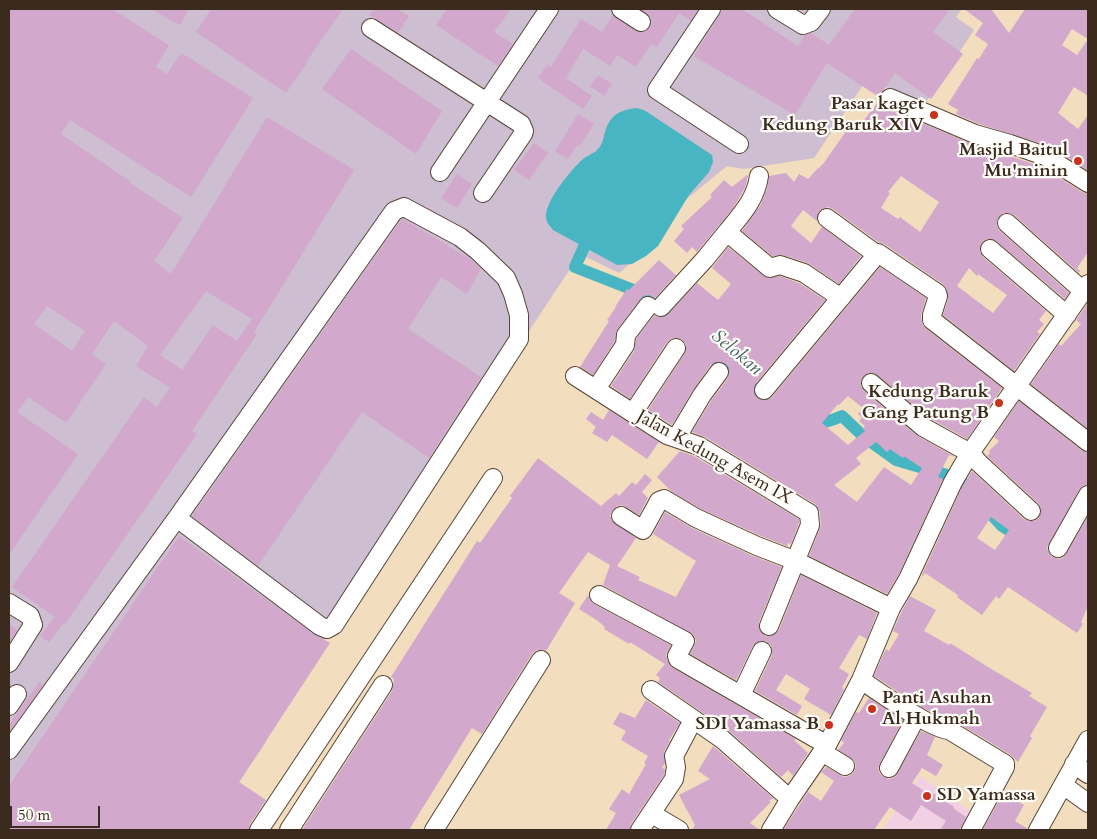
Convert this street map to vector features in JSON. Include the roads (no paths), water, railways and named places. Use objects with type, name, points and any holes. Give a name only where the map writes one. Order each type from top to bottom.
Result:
[{"type":"street","points":[[440,172],[549,9]]},
{"type":"street","points":[[621,9],[641,22]]},
{"type":"street","points":[[711,9],[657,90],[739,144]]},
{"type":"street","points":[[777,9],[803,25],[811,22],[821,9]]},
{"type":"street","points":[[371,28],[519,121],[524,131],[482,193]]},
{"type":"street","points":[[890,98],[975,134],[1045,156],[1088,183]]},
{"type":"street","points":[[596,390],[625,345],[626,335],[705,259],[745,210],[755,191],[759,176]]},
{"type":"street","points":[[9,750],[177,518],[394,211],[404,207],[460,237],[478,251],[506,278],[514,294],[519,315],[519,339],[334,626],[327,629],[320,626],[177,518]]},
{"type":"street","points":[[827,218],[876,254],[880,253],[937,293],[938,296],[932,320],[1088,442]]},
{"type":"street","points":[[771,830],[824,749],[861,680],[891,608],[908,579],[955,479],[970,454],[1086,287],[1007,223]]},
{"type":"street","points":[[727,232],[770,268],[780,265],[804,273],[841,298]]},
{"type":"street","points":[[990,249],[1067,315]]},
{"type":"street","points":[[764,390],[876,254]]},
{"type":"street","points":[[633,413],[676,348]]},
{"type":"street","points":[[677,438],[702,395],[719,372]]},
{"type":"street","name":"Jalan Kedung Asem IX","points":[[576,376],[667,435],[699,446],[809,513],[810,525],[796,561]]},
{"type":"street","points":[[871,383],[923,427],[970,454],[1031,511]]},
{"type":"street","points":[[260,830],[493,478]]},
{"type":"street","points":[[1058,548],[1088,495]]},
{"type":"street","points":[[621,516],[643,530],[659,501],[664,499],[696,518],[796,561],[891,608]]},
{"type":"street","points":[[770,626],[796,561]]},
{"type":"street","points":[[598,595],[685,641],[677,658],[741,695],[824,749],[845,766]]},
{"type":"street","points":[[9,603],[30,616],[33,625],[9,663]]},
{"type":"street","points":[[741,695],[762,651]]},
{"type":"street","points":[[434,830],[541,660]]},
{"type":"street","points":[[861,680],[917,716],[942,730],[949,730],[1003,761],[1006,767],[971,830]]},
{"type":"street","points":[[289,830],[383,685]]},
{"type":"street","points":[[651,690],[722,739],[790,799]]},
{"type":"street","points":[[889,768],[917,716]]},
{"type":"street","points":[[640,830],[674,779],[676,767],[674,756],[693,720]]},
{"type":"street","points":[[1038,830],[1063,785],[1081,769],[1088,740]]},
{"type":"street","points":[[1063,785],[1088,803]]},
{"type":"street","points":[[652,814],[679,830]]},
{"type":"water","points":[[636,108],[644,110],[712,155],[713,162],[709,172],[689,195],[658,246],[632,264],[617,265],[553,230],[546,217],[550,203],[560,186],[582,160],[600,147],[607,126],[613,117],[625,110]]},
{"type":"waterway","name":"Selokan","points":[[584,247],[575,267],[631,289],[654,305],[678,327]]},
{"type":"waterway","name":"Selokan","points":[[707,354],[747,382],[763,403],[774,407]]},
{"type":"waterway","name":"Selokan","points":[[808,417],[825,422],[842,416],[864,437],[896,460],[947,475],[962,482],[1002,526],[1023,539]]},
{"type":"place","name":"Pasar kaget Kedung Baruk XIV","points":[[934,115]]},
{"type":"place","name":"Masjid Baitul Mu'minin","points":[[1078,161]]},
{"type":"place","name":"Kedung Baruk Gang Patung B","points":[[999,403]]},
{"type":"place","name":"Panti Asuhan Al Hukmah","points":[[872,709]]},
{"type":"place","name":"SDI Yamassa B","points":[[829,725]]},
{"type":"place","name":"SD Yamassa","points":[[927,796]]}]
